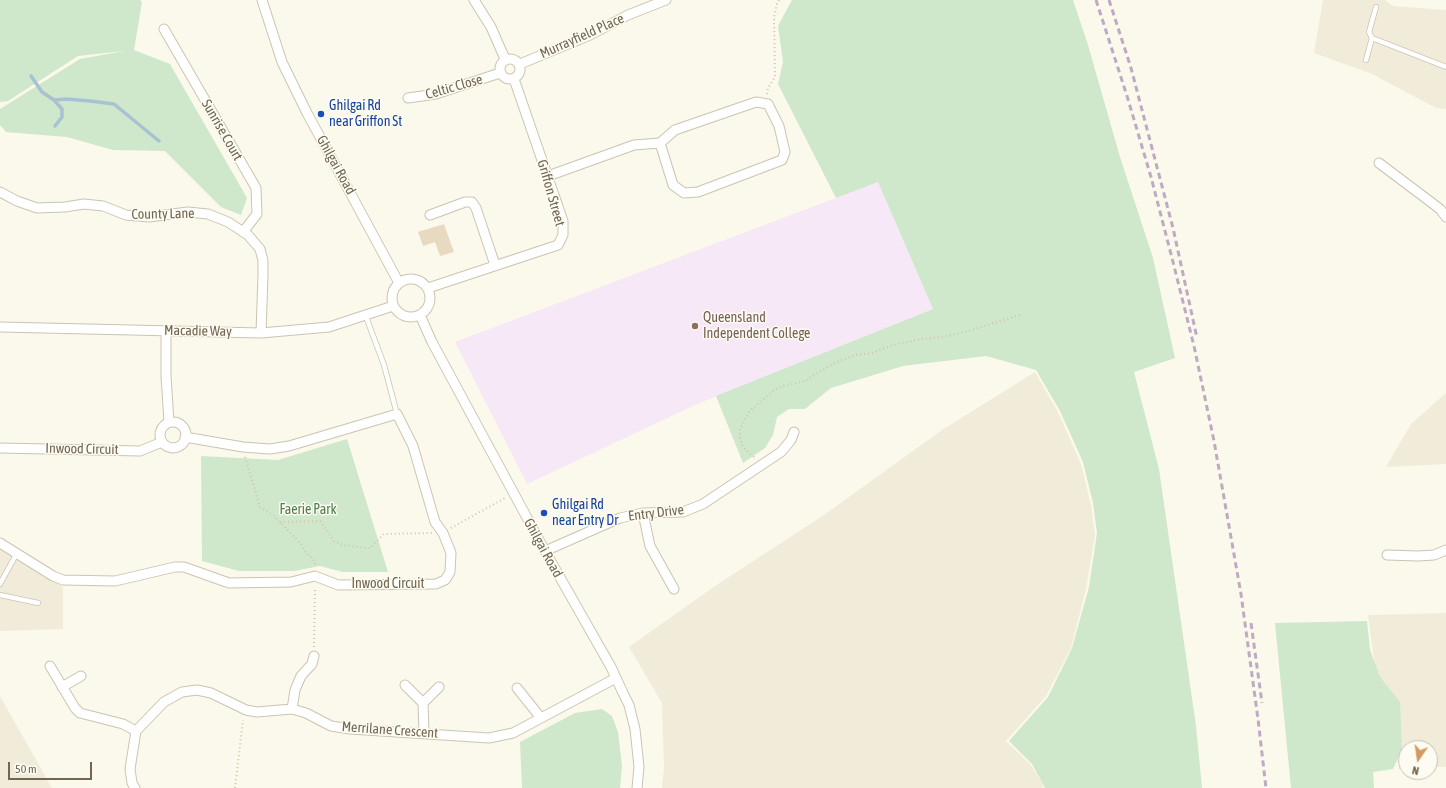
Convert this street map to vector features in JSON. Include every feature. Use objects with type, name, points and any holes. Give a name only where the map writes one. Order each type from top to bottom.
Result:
[{"type":"street","name":"Ghilgai Road","points":[[262,0],[282,62],[307,113],[400,283]]},
{"type":"street","points":[[474,0],[491,27],[505,59]]},
{"type":"street","name":"Murrayfield Place","points":[[520,64],[590,35],[628,15],[666,0]]},
{"type":"street","name":"Sunrise Court","points":[[164,29],[256,188],[256,214],[243,232]]},
{"type":"street","points":[[505,59],[513,59],[520,64],[520,72],[514,79],[506,78],[500,73],[500,67],[505,59]]},
{"type":"street","name":"Celtic Close","points":[[408,98],[436,94],[500,73]]},
{"type":"street","name":"Griffon Street","points":[[428,288],[558,245],[563,235],[563,221],[514,79]]},
{"type":"street","points":[[548,176],[634,145],[660,143],[675,130],[756,102],[768,104],[779,126],[785,152],[782,160],[698,192],[684,193],[674,185],[660,143]]},
{"type":"street","points":[[1379,163],[1440,209],[1446,217]]},
{"type":"street","name":"County Lane","points":[[0,192],[17,201],[37,208],[65,207],[84,204],[103,206],[126,215],[149,217],[188,212],[208,214],[228,222],[248,235],[260,249],[263,261],[261,333]]},
{"type":"street","points":[[430,215],[465,202],[472,202],[476,208],[495,265]]},
{"type":"street","points":[[406,280],[416,280],[424,284],[428,288],[430,294],[430,305],[427,310],[414,317],[403,316],[397,311],[393,306],[392,295],[395,288],[400,283],[406,280]]},
{"type":"street","name":"Macadie Way","points":[[0,327],[261,333],[329,327],[393,306]]},
{"type":"street","name":"Ghilgai Road","points":[[420,315],[432,342],[545,551],[616,678],[629,705],[635,729],[638,767],[637,788]]},
{"type":"street","points":[[166,331],[166,376],[169,422]]},
{"type":"street","points":[[186,438],[243,447],[270,449],[289,446],[397,414]]},
{"type":"street","name":"Inwood Circuit","points":[[315,576],[338,585],[436,584],[446,580],[450,572],[451,553],[436,522],[413,446],[397,414]]},
{"type":"street","points":[[169,422],[180,424],[186,432],[186,438],[182,444],[175,448],[168,447],[160,439],[160,432],[163,426],[169,422]]},
{"type":"street","name":"Entry Drive","points":[[545,551],[620,518],[643,513],[683,512],[703,504],[781,452],[794,432]]},
{"type":"street","name":"Inwood Circuit","points":[[0,448],[140,451],[162,442]]},
{"type":"street","points":[[643,513],[650,546],[674,589]]},
{"type":"street","points":[[0,543],[53,576],[63,580],[115,581],[175,567],[184,567],[229,583],[291,582],[315,576]]},
{"type":"street","points":[[1387,555],[1434,555],[1446,550]]},
{"type":"street","points":[[292,709],[295,690],[301,676],[312,664],[314,656]]},
{"type":"street","points":[[50,666],[75,708],[80,713],[123,724],[136,732],[130,769],[132,783],[135,788]]},
{"type":"street","points":[[62,687],[81,676]]},
{"type":"street","name":"Merrilane Crescent","points":[[136,732],[164,702],[182,692],[198,690],[211,693],[246,710],[257,712],[292,709],[306,712],[331,726],[350,730],[424,733],[489,738],[513,733],[616,678]]},
{"type":"street","points":[[405,686],[423,703],[424,733]]},
{"type":"street","points":[[423,703],[439,687]]},
{"type":"street","points":[[517,688],[541,718]]},
{"type":"lane","points":[[1366,60],[1372,38],[1369,32],[1376,7]]},
{"type":"lane","points":[[1372,38],[1446,67]]},
{"type":"lane","points":[[365,314],[384,365],[397,414]]},
{"type":"lane","points":[[0,584],[17,553]]},
{"type":"lane","points":[[0,595],[38,603]]},
{"type":"path","points":[[766,103],[768,88],[775,77],[774,17],[779,0]]},
{"type":"path","points":[[763,465],[743,447],[740,438],[740,429],[749,412],[773,391],[784,386],[805,381],[832,364],[855,355],[872,353],[921,339],[943,337],[968,331],[1020,315]]},
{"type":"path","points":[[243,447],[246,463],[260,507],[274,516],[300,543],[306,553],[315,562],[314,656]]},
{"type":"path","points":[[280,522],[320,521],[334,541],[343,545],[370,548],[384,534],[442,533],[514,494]]},
{"type":"path","points":[[235,788],[243,722],[246,710]]},
{"type":"shaded area","points":[[1323,0],[1385,0],[1393,6],[1446,10],[1446,109],[1436,108],[1372,74],[1314,53]]},
{"type":"shaded area","name":"Queensland Independent College","points":[[878,182],[933,309],[695,405],[527,484],[455,342]]},
{"type":"shaded area","points":[[1035,372],[1058,412],[1081,464],[1091,505],[1095,535],[1086,589],[1071,648],[1046,696],[1006,741],[1030,764],[1041,781],[1043,788],[662,788],[664,768],[662,703],[629,647],[715,586],[824,515],[942,430]]},
{"type":"shaded area","points":[[1446,393],[1446,464],[1386,467],[1411,424]]},
{"type":"shaded area","points":[[0,549],[63,587],[63,629],[0,631]]},
{"type":"shaded area","points":[[1446,613],[1446,767],[1438,767],[1438,740],[1399,740],[1398,703],[1376,675],[1368,615]]},
{"type":"shaded area","points":[[0,696],[52,788],[0,788]]},
{"type":"green space","points":[[0,0],[140,0],[142,2],[134,50],[170,64],[247,198],[241,215],[221,207],[165,151],[113,150],[67,137],[6,132],[0,125],[0,109],[80,59],[124,51],[78,56],[8,101],[0,102]]},
{"type":"green space","points":[[792,0],[1073,0],[1088,45],[1120,157],[1153,258],[1175,358],[1134,372],[1159,469],[1196,726],[1202,788],[1045,788],[1032,764],[1009,741],[1048,697],[1072,648],[1089,587],[1097,533],[1093,503],[1083,462],[1060,411],[1036,370],[986,356],[903,366],[831,388],[805,409],[789,409],[777,417],[773,435],[765,448],[743,463],[716,396],[933,309],[878,182],[836,198],[778,84],[783,62],[778,26]]},
{"type":"green space","name":"Faerie Park","points":[[347,439],[388,572],[343,572],[320,566],[294,571],[239,571],[202,561],[201,456],[278,460]]},
{"type":"green space","points":[[1367,621],[1370,650],[1380,677],[1400,702],[1402,740],[1398,740],[1398,758],[1393,769],[1373,772],[1374,788],[1291,788],[1275,623]]},
{"type":"green space","points":[[602,709],[612,716],[618,732],[622,766],[620,788],[522,788],[520,742],[575,713]]},
{"type":"building","points":[[444,224],[454,252],[440,256],[435,242],[423,246],[418,232]]},
{"type":"waterway","points":[[31,76],[42,92],[54,100],[66,99],[114,104],[159,141]]},
{"type":"waterway","points":[[54,100],[62,109],[62,117],[55,126]]},
{"type":"railway","points":[[1096,0],[1151,177],[1194,346],[1214,441],[1241,594],[1266,788]]},
{"type":"railway","points":[[1109,0],[1131,68],[1173,228],[1197,338]]},
{"type":"railway","points":[[1251,623],[1262,703]]},
{"type":"place","name":"Ghilgai Rd near Griffon St","points":[[321,114]]},
{"type":"place","name":"Queensland Independent College","points":[[695,326]]},
{"type":"place","name":"Ghilgai Rd near Entry Dr","points":[[544,513]]}]
